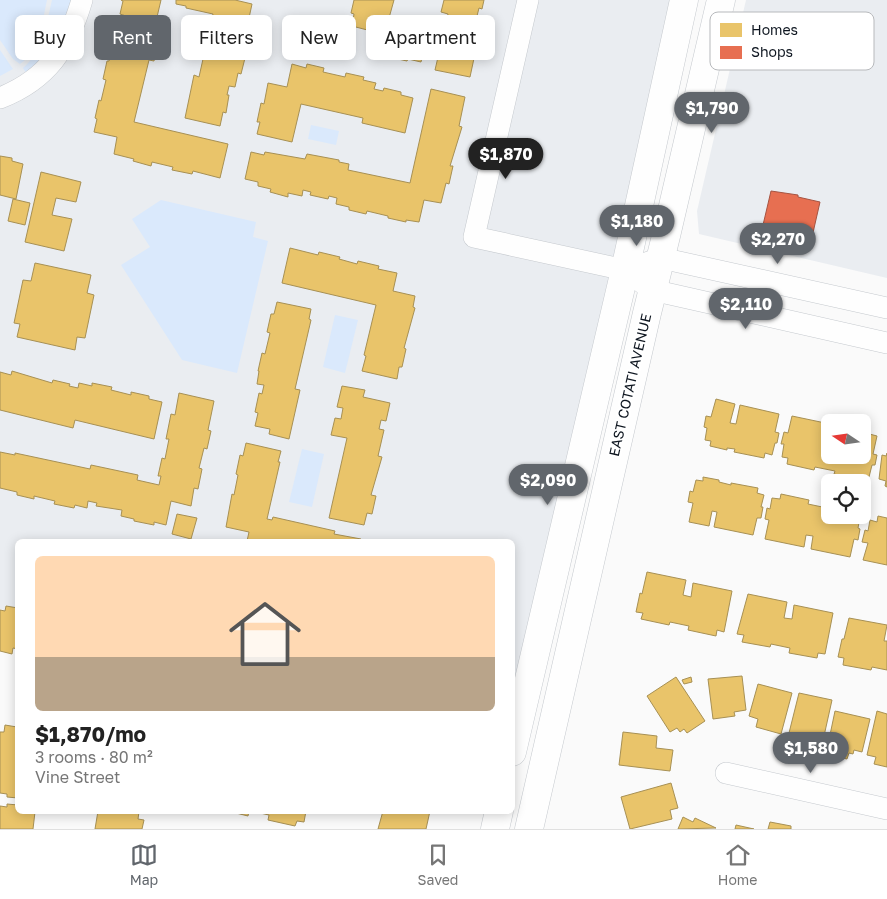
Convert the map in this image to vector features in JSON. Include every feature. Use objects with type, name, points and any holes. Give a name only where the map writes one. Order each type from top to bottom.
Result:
[{"type":"main road","points":[[515,739],[624,270],[684,0]]},
{"type":"main road","name":"EAST COTATI AVENUE","points":[[529,829],[652,290],[710,47]]},
{"type":"main road","points":[[494,829],[498,814]]},
{"type":"street","points":[[0,98],[14,93],[35,79],[48,67],[62,50],[82,0]]},
{"type":"street","points":[[528,0],[474,237],[624,270],[652,290],[887,343]]},
{"type":"street","points":[[624,270],[661,258],[887,308]]},
{"type":"street","points":[[726,773],[887,809]]},
{"type":"shaded area","points":[[0,0],[671,0],[515,703],[515,539],[15,539],[15,613],[0,609]]},
{"type":"shaded area","points":[[0,0],[47,0],[44,15],[15,15],[15,60],[25,60],[20,64],[13,59],[0,40]]},
{"type":"shaded area","points":[[52,0],[71,0],[66,15],[48,15]]},
{"type":"shaded area","points":[[746,0],[887,0],[887,278],[699,234],[697,211],[730,70],[874,70],[874,12],[743,12]]},
{"type":"shaded area","points":[[0,50],[13,69],[0,76]]},
{"type":"shaded area","points":[[39,60],[26,73],[23,68],[30,61]]},
{"type":"shaded area","points":[[311,125],[339,131],[336,145],[308,139]]},
{"type":"shaded area","points":[[161,200],[256,222],[253,237],[268,241],[237,373],[182,360],[121,265],[150,247],[132,219]]},
{"type":"shaded area","points":[[335,315],[358,320],[345,373],[323,367]]},
{"type":"shaded area","points":[[302,449],[324,454],[312,507],[289,502]]},
{"type":"building: Homes","points":[[121,0],[161,0],[157,15],[120,14],[123,1]]},
{"type":"building: Homes","points":[[176,0],[235,0],[252,4],[250,15],[213,15],[176,4]]},
{"type":"building: Homes","points":[[354,0],[394,0],[390,15],[366,15],[366,30],[356,27],[356,15],[351,13]]},
{"type":"building: Homes","points":[[444,0],[484,0],[482,9],[479,8],[477,15],[448,15],[441,12]]},
{"type":"building: Homes","points":[[149,60],[134,122],[228,144],[220,178],[193,171],[192,174],[172,170],[173,167],[152,162],[151,166],[114,154],[117,137],[94,132],[99,100],[101,101],[106,80],[103,79],[107,61]]},
{"type":"building: Homes","points":[[203,60],[244,60],[241,74],[238,73],[235,87],[229,86],[226,113],[223,112],[220,126],[185,118],[194,75],[199,77]]},
{"type":"building: Homes","points":[[437,60],[474,60],[470,77],[435,70]]},
{"type":"building: Homes","points":[[292,64],[306,68],[307,64],[324,68],[323,72],[345,77],[346,73],[364,77],[363,80],[376,83],[374,89],[383,91],[384,88],[401,92],[401,95],[413,98],[405,133],[362,123],[363,118],[301,104],[292,142],[257,134],[260,122],[257,122],[261,103],[264,104],[268,83],[287,87]]},
{"type":"building: Homes","points":[[431,89],[465,97],[459,126],[462,127],[450,166],[453,166],[449,184],[446,183],[441,203],[424,200],[419,222],[406,220],[406,222],[367,211],[366,214],[349,210],[349,207],[336,204],[337,198],[329,196],[328,199],[310,195],[311,192],[303,190],[302,196],[288,193],[288,197],[270,192],[271,189],[258,186],[258,182],[245,179],[251,152],[264,155],[265,152],[305,159],[307,154],[339,160],[339,162],[349,164],[348,170],[410,183]]},
{"type":"building: Homes","points":[[0,156],[12,158],[12,161],[23,164],[16,199],[0,195]]},
{"type":"building: Homes","points":[[41,172],[81,182],[76,202],[56,198],[52,215],[72,219],[64,251],[25,242]]},
{"type":"building: Homes","points":[[13,199],[30,203],[25,225],[8,221]]},
{"type":"building: Homes","points":[[290,248],[318,255],[319,252],[340,257],[339,259],[357,264],[358,261],[379,266],[378,269],[397,273],[393,291],[415,296],[413,307],[415,308],[404,348],[406,349],[402,367],[399,367],[397,379],[362,371],[376,305],[282,283]]},
{"type":"building: Homes","points":[[35,263],[91,275],[87,293],[94,295],[85,338],[77,337],[75,350],[17,337],[20,324],[14,323],[23,280],[31,281]]},
{"type":"building: Homes","points":[[277,302],[311,309],[309,319],[311,320],[295,389],[300,390],[289,439],[269,434],[270,429],[255,426],[258,413],[255,412],[259,393],[262,394],[264,385],[257,384],[258,371],[262,353],[265,354],[270,333],[267,332],[271,314],[274,314]]},
{"type":"building: Homes","points":[[12,371],[52,383],[53,380],[70,384],[69,386],[78,388],[79,383],[92,386],[92,383],[112,387],[111,390],[131,395],[131,392],[149,396],[149,399],[162,402],[154,439],[75,420],[73,428],[0,410],[0,372],[11,375]]},
{"type":"building: Homes","points":[[342,386],[365,390],[363,397],[390,403],[386,421],[381,420],[379,429],[384,430],[378,456],[382,457],[371,495],[376,496],[372,514],[367,513],[364,525],[329,518],[347,438],[331,435],[335,418],[341,419],[343,408],[337,407]]},
{"type":"building: Homes","points":[[179,393],[214,401],[208,430],[211,431],[207,449],[204,448],[199,468],[202,469],[198,489],[194,488],[191,506],[171,501],[166,525],[134,521],[134,519],[121,516],[122,510],[96,506],[97,503],[88,501],[87,508],[75,505],[74,508],[54,504],[55,501],[34,496],[34,499],[17,495],[17,492],[0,488],[0,452],[15,455],[15,453],[90,469],[91,465],[138,475],[137,480],[159,485],[161,476],[158,476],[162,458],[165,459],[169,439],[166,439],[171,414],[175,415]]},
{"type":"building: Homes","points":[[716,399],[735,404],[730,423],[736,424],[740,405],[779,414],[775,432],[779,433],[772,455],[765,453],[764,458],[734,452],[735,449],[727,448],[727,450],[710,446],[711,441],[705,440],[707,428],[704,427],[706,416],[711,417]]},
{"type":"building: Homes","points":[[792,416],[821,422],[821,464],[871,464],[871,434],[877,436],[873,454],[877,455],[875,465],[872,465],[870,474],[834,474],[835,471],[815,467],[814,470],[787,464],[788,458],[782,457],[784,444],[781,444],[784,432],[788,433]]},
{"type":"building: Homes","points":[[246,443],[281,451],[267,519],[272,520],[273,517],[335,531],[334,534],[361,539],[247,539],[249,532],[226,527],[232,494],[234,495],[238,475],[236,474],[240,455],[243,456]]},
{"type":"building: Homes","points":[[887,453],[887,487],[885,486],[886,481],[879,479],[882,455],[886,456]]},
{"type":"building: Homes","points":[[703,477],[719,480],[719,482],[731,485],[731,483],[758,488],[757,493],[764,495],[761,507],[763,507],[761,518],[757,518],[753,535],[714,527],[717,512],[712,511],[709,526],[689,522],[693,503],[688,502],[690,491],[693,492],[696,480],[703,481]]},
{"type":"building: Homes","points":[[781,494],[809,500],[808,504],[821,507],[821,524],[859,524],[858,540],[854,539],[850,557],[811,549],[813,536],[806,535],[804,547],[765,539],[769,520],[765,519],[767,508],[770,509],[772,498],[780,499]]},
{"type":"building: Homes","points":[[177,514],[197,518],[191,539],[172,534]]},
{"type":"building: Homes","points":[[878,516],[887,518],[887,565],[863,560],[868,543],[862,542],[865,530],[868,531],[871,520],[877,522]]},
{"type":"building: Homes","points":[[647,572],[686,580],[683,595],[691,597],[693,583],[732,591],[724,632],[717,630],[716,636],[688,630],[689,626],[670,622],[669,625],[641,619],[643,613],[636,612]]},
{"type":"building: Homes","points":[[748,594],[787,602],[784,618],[792,619],[794,605],[833,613],[825,654],[818,653],[817,658],[789,653],[790,648],[771,644],[770,647],[742,642],[744,635],[737,634]]},
{"type":"building: Homes","points":[[6,606],[15,608],[15,648],[13,648],[12,654],[0,651],[0,610],[5,611]]},
{"type":"building: Homes","points":[[849,618],[887,625],[884,641],[887,641],[887,670],[872,667],[871,670],[843,665],[844,658],[838,657]]},
{"type":"building: Homes","points":[[742,676],[746,710],[734,712],[735,716],[713,719],[708,679]]},
{"type":"building: Homes","points":[[676,677],[705,721],[687,733],[684,729],[680,732],[677,728],[670,732],[647,696]]},
{"type":"building: Homes","points":[[691,677],[692,682],[684,684],[682,680]]},
{"type":"building: Homes","points":[[758,684],[792,693],[781,734],[756,727],[758,719],[749,716]]},
{"type":"building: Homes","points":[[799,693],[832,700],[822,745],[814,743],[812,751],[786,745]]},
{"type":"building: Homes","points":[[835,711],[870,719],[862,752],[854,750],[853,754],[849,753],[847,759],[826,754]]},
{"type":"building: Homes","points":[[877,711],[887,714],[887,767],[874,764],[876,757],[867,755]]},
{"type":"building: Homes","points":[[5,725],[15,727],[15,798],[7,797],[7,794],[0,793],[0,732],[4,732]]},
{"type":"building: Homes","points":[[623,732],[657,736],[656,748],[673,750],[670,771],[619,765]]},
{"type":"building: Homes","points":[[671,783],[678,808],[670,810],[672,819],[630,829],[621,797]]},
{"type":"building: Homes","points":[[7,804],[15,805],[15,814],[35,814],[33,829],[0,829],[0,806],[7,807]]},
{"type":"building: Homes","points":[[98,814],[139,814],[138,819],[144,820],[142,829],[95,829]]},
{"type":"building: Homes","points":[[264,814],[305,814],[304,822],[297,821],[295,826],[268,820],[269,815]]},
{"type":"building: Homes","points":[[382,814],[429,814],[426,829],[378,829]]},
{"type":"building: Homes","points":[[683,817],[693,822],[695,818],[716,828],[678,829]]},
{"type":"building: Homes","points":[[770,822],[791,826],[791,829],[768,829]]},
{"type":"building: Homes","points":[[736,825],[754,829],[735,829]]},
{"type":"building: Shops","points":[[771,191],[798,195],[798,197],[820,202],[812,237],[781,231],[781,229],[763,225]]}]
